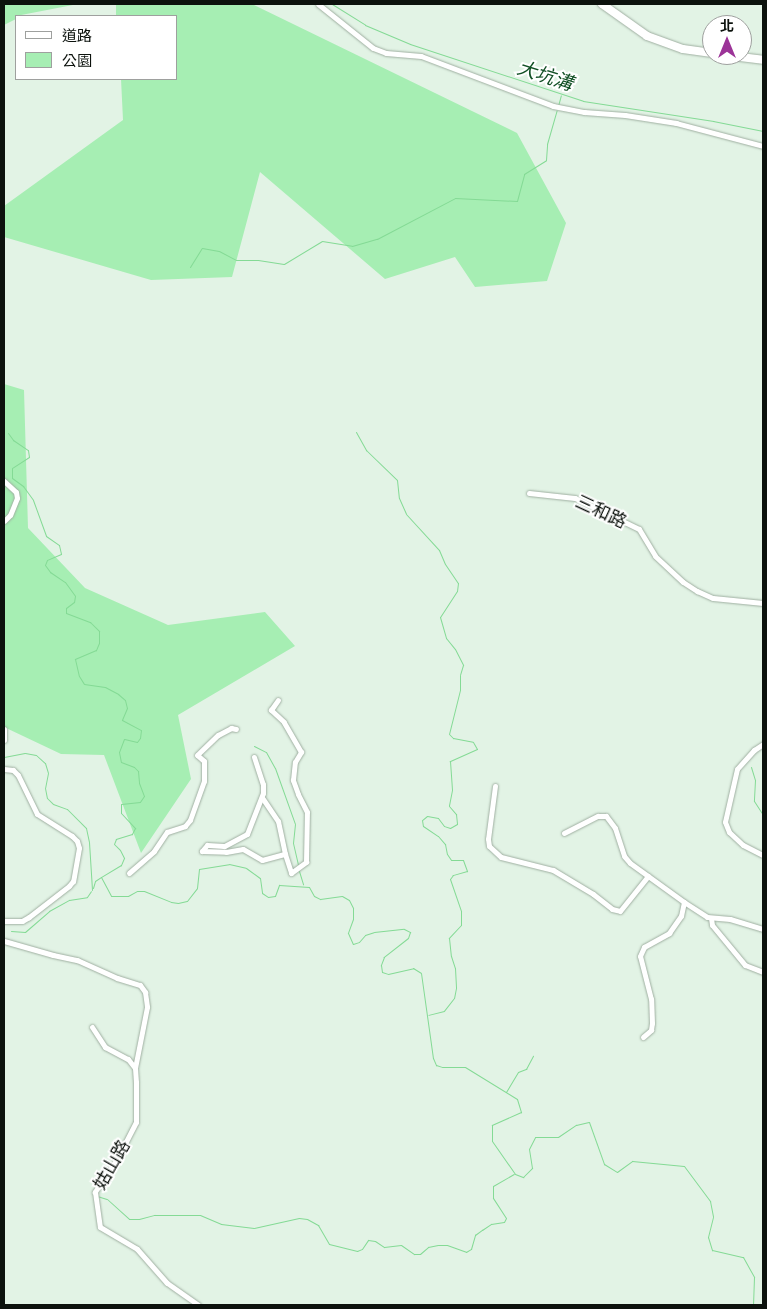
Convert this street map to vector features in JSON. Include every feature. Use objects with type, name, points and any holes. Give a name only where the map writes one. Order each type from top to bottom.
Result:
[{"type":"main road","points":[[602,4],[647,36],[683,49],[702,52]]},
{"type":"street","points":[[318,4],[373,48],[386,53],[421,56],[553,106],[584,112],[625,115],[676,123],[763,146]]},
{"type":"street","points":[[4,481],[16,492],[18,498],[10,515],[4,521]]},
{"type":"street","name":"三和路","points":[[529,493],[575,498],[639,529],[655,556],[683,582],[697,591],[713,598],[763,603]]},
{"type":"street","points":[[262,799],[278,821],[291,873],[306,862],[307,812],[293,780],[295,762],[301,752],[284,722],[271,710],[278,700]]},
{"type":"street","points":[[129,872],[154,851],[167,832],[185,826],[190,820],[204,781],[204,761],[197,754],[218,735],[231,728],[236,730]]},
{"type":"street","points":[[4,729],[4,740]]},
{"type":"street","points":[[763,744],[754,750],[737,769],[726,822],[729,832],[743,845],[763,855]]},
{"type":"street","points":[[254,757],[263,784],[262,799],[247,834],[224,846],[207,845],[202,851],[226,852],[243,849],[262,860],[285,854]]},
{"type":"street","points":[[4,769],[13,770],[18,775],[37,814],[72,836],[77,841],[79,848],[73,881],[69,886],[22,921],[4,921]]},
{"type":"street","points":[[495,786],[488,839],[489,846],[501,857],[554,870],[593,894],[612,909],[620,911],[648,876]]},
{"type":"street","points":[[564,833],[598,816],[609,817],[619,837],[624,856],[648,876],[703,916],[730,919],[763,929]]},
{"type":"street","points":[[643,1037],[651,1030],[652,1023],[650,999],[640,956],[644,947],[669,933],[681,916],[684,902]]},
{"type":"street","points":[[711,918],[712,925],[744,965],[763,972]]},
{"type":"street","name":"姑山路","points":[[4,941],[77,960],[117,978],[140,985],[145,992],[147,1007],[135,1068],[136,1122],[117,1159],[95,1192],[100,1227],[137,1249],[167,1283],[198,1305]]},
{"type":"street","points":[[92,1027],[104,1047],[128,1059],[135,1068]]},
{"type":"green space","points":[[4,4],[78,4],[15,15],[15,20],[4,25]]},
{"type":"green space","points":[[116,4],[252,4],[517,133],[566,223],[547,281],[475,287],[455,257],[385,279],[260,172],[232,277],[151,280],[4,237],[4,206],[123,120],[121,80],[178,80],[178,15],[116,15]]},
{"type":"green space","points":[[4,384],[24,390],[28,528],[85,588],[168,625],[265,612],[295,646],[178,715],[191,779],[141,853],[104,755],[61,754],[4,727]]},
{"type":"waterway","name":"大坑溝","points":[[332,4],[365,25],[410,44],[583,101],[713,121],[763,131]]},
{"type":"waterway","points":[[558,106],[561,95]]},
{"type":"waterway","points":[[190,267],[202,248],[219,251],[236,260],[258,260],[284,264],[322,241],[352,246],[377,239],[455,198],[517,201],[524,174],[546,160],[547,144],[557,110]]},
{"type":"waterway","points":[[356,432],[366,450],[397,480],[399,498],[406,514],[439,550],[445,564],[458,583],[457,591],[440,617],[446,638],[455,649],[463,665],[460,675],[460,690],[449,734],[453,738],[473,742],[477,749],[450,761],[452,790],[449,806],[456,814],[457,824],[450,828],[444,826],[438,818],[427,816],[422,820],[423,826],[438,836],[445,844],[447,854],[451,860],[463,860],[467,871],[453,875],[450,879],[461,911],[461,925],[449,938],[451,956],[455,968],[456,988],[454,998],[444,1011],[428,1015]]},
{"type":"waterway","points":[[8,433],[13,440],[28,450],[29,457],[12,468],[12,478],[23,486],[33,500],[46,536],[59,545],[61,554],[47,560],[45,565],[50,572],[65,582],[75,596],[74,602],[66,608],[66,613],[90,622],[99,631],[99,643],[96,650],[75,659],[79,676],[84,684],[105,687],[125,700],[127,708],[122,720],[141,730],[140,738],[137,742],[124,739],[119,752],[121,762],[134,767],[138,771],[139,783],[144,796],[140,802],[121,804],[121,813],[135,828],[132,834],[116,839],[114,844],[124,858],[121,865],[101,877],[111,896],[128,896],[137,891],[144,891],[171,902],[187,901],[197,888],[199,869],[229,864],[246,868],[260,878],[262,893],[268,897],[275,896],[279,885],[309,887],[314,896],[320,899],[342,896],[349,900],[353,908],[353,919],[348,933],[353,944],[359,942],[365,935],[374,932],[404,929],[410,932],[408,938],[384,957],[381,965],[382,972],[388,974],[413,968],[421,973],[433,1058],[436,1065],[442,1067],[465,1067],[517,1099],[521,1112],[492,1125],[492,1141],[515,1174],[523,1177],[532,1168],[529,1149],[535,1137],[558,1137],[576,1125],[589,1122],[604,1164],[617,1172],[632,1161],[684,1166],[710,1201],[713,1217],[708,1237],[712,1250],[743,1257],[754,1277],[753,1305]]},
{"type":"waterway","points":[[254,746],[266,752],[275,768],[295,824],[293,843],[298,864]]},
{"type":"waterway","points":[[4,757],[25,753],[36,755],[45,763],[48,773],[45,788],[47,798],[53,804],[67,809],[86,828],[89,842],[92,890]]},
{"type":"waterway","points":[[751,767],[755,780],[754,801],[763,815]]},
{"type":"waterway","points":[[299,871],[303,884]]},
{"type":"waterway","points":[[93,888],[95,881],[101,877]]},
{"type":"waterway","points":[[11,931],[25,932],[49,911],[69,900],[87,897],[91,891]]},
{"type":"waterway","points":[[506,1092],[518,1072],[526,1069],[533,1056]]},
{"type":"waterway","points":[[97,1196],[107,1199],[129,1219],[139,1219],[154,1215],[200,1215],[221,1224],[254,1228],[299,1218],[307,1219],[318,1225],[329,1244],[357,1251],[362,1249],[368,1240],[375,1241],[384,1247],[401,1245],[414,1254],[420,1254],[428,1247],[438,1245],[447,1245],[466,1252],[471,1249],[475,1235],[491,1224],[504,1222],[506,1218],[493,1198],[493,1186],[514,1174]]}]
